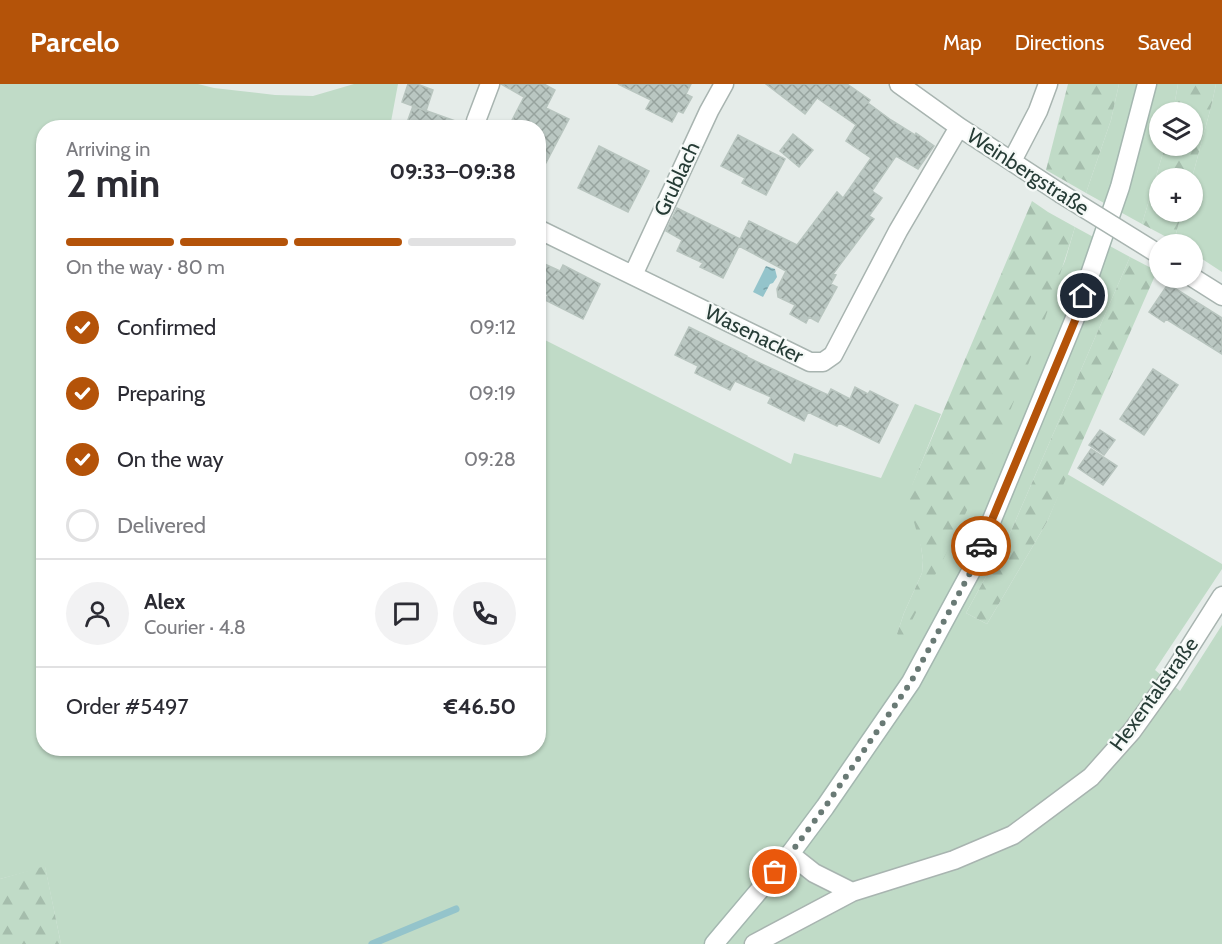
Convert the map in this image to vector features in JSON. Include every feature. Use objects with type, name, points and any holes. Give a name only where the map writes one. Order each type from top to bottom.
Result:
[{"type":"street","points":[[476,120],[490,84]]},
{"type":"street","name":"Grublach","points":[[633,275],[723,84]]},
{"type":"street","name":"Weinbergstraße","points":[[899,84],[1060,193],[1149,248]]},
{"type":"street","points":[[1012,160],[1038,111],[1048,84]]},
{"type":"street","points":[[714,944],[790,854],[825,807],[911,682],[970,573],[1076,318],[1120,187],[1147,84]]},
{"type":"street","name":"Wasenacker","points":[[546,233],[810,362],[823,362],[833,356],[898,231],[960,127]]},
{"type":"street","points":[[1203,284],[1222,296]]},
{"type":"street","name":"Hexentalstraße","points":[[754,944],[852,892],[954,860],[1013,835],[1091,777],[1132,731],[1170,678],[1222,596]]},
{"type":"street","points":[[790,854],[814,873],[852,892]]},
{"type":"green space","points":[[0,84],[198,84],[275,95],[313,96],[354,84],[398,84],[391,120],[36,120],[36,756],[546,756],[546,341],[791,464],[794,453],[881,478],[915,404],[941,414],[912,486],[923,560],[922,573],[897,634],[1065,261],[1075,227],[1130,257],[1011,531],[966,613],[987,624],[1047,522],[1067,474],[1222,564],[1222,569],[1155,670],[1180,691],[1222,625],[1222,944],[61,944],[45,867],[0,879]]},
{"type":"green space","points":[[1068,84],[1119,84],[1111,120],[1086,193],[1046,170]]},
{"type":"green space","points":[[1119,84],[1178,84],[1175,102],[1149,102],[1149,156],[1162,156],[1159,168],[1149,168],[1149,200],[1142,224],[1086,193],[1111,120]]},
{"type":"green space","points":[[1178,84],[1216,84],[1203,137],[1203,102],[1175,102]]},
{"type":"green space","points":[[1216,84],[1222,84],[1222,272],[1203,260],[1203,234],[1176,234],[1179,222],[1203,222],[1203,168],[1195,168],[1198,156],[1203,156],[1203,137]]},
{"type":"green space","points":[[1162,156],[1198,156],[1195,168],[1159,168]]},
{"type":"green space","points":[[1149,200],[1149,222],[1179,222],[1176,234],[1161,234],[1142,224]]},
{"type":"green space","points":[[1032,201],[1075,227],[1039,334],[998,439],[960,524],[903,639],[897,634],[922,573],[923,560],[909,504],[912,485]]},
{"type":"green space","points":[[1130,257],[1149,267],[1150,288],[1047,522],[987,624],[966,613],[1011,531]]},
{"type":"green space","points":[[45,866],[61,944],[0,944],[0,879]]},
{"type":"water","points":[[766,266],[775,269],[777,277],[763,297],[753,292]]},
{"type":"building","points":[[408,84],[417,84],[433,90],[426,111],[402,102]]},
{"type":"building","points":[[501,84],[544,84],[555,90],[546,108],[569,119],[546,163],[546,120],[512,120],[524,97]]},
{"type":"building","points":[[618,84],[691,84],[686,94],[692,97],[683,113],[678,111],[672,122],[646,109],[651,100]]},
{"type":"building","points":[[766,84],[847,84],[870,100],[868,103],[891,120],[915,135],[916,133],[934,146],[918,169],[896,156],[872,191],[882,198],[869,216],[874,219],[833,274],[836,275],[831,284],[837,287],[818,322],[809,317],[806,323],[790,314],[795,305],[778,297],[777,289],[786,271],[739,246],[723,278],[700,267],[703,263],[677,251],[682,240],[666,231],[677,208],[740,239],[749,221],[797,245],[837,192],[843,198],[871,158],[846,141],[856,125],[817,98],[805,114]]},
{"type":"building","points":[[413,106],[453,120],[408,120]]},
{"type":"building","points":[[793,134],[813,150],[799,167],[780,151]]},
{"type":"building","points":[[738,135],[785,159],[766,195],[742,183],[745,178],[721,166]]},
{"type":"building","points":[[599,146],[649,171],[628,212],[578,188]]},
{"type":"building","points":[[546,265],[560,271],[563,265],[600,284],[583,319],[546,300],[548,295],[546,294]]},
{"type":"building","points":[[1165,288],[1174,288],[1222,318],[1222,354],[1166,319],[1164,322],[1149,312]]},
{"type":"building","points":[[689,327],[828,395],[831,389],[850,399],[855,387],[868,394],[870,391],[898,405],[879,443],[839,423],[837,426],[808,412],[804,421],[768,403],[771,397],[735,381],[730,390],[695,373],[698,366],[675,355]]},
{"type":"building","points":[[1153,369],[1178,385],[1144,435],[1120,419]]},
{"type":"building","points":[[1100,430],[1115,440],[1104,455],[1089,445]]},
{"type":"building","points":[[1091,449],[1117,466],[1103,485],[1078,468]]},
{"type":"waterway","points":[[372,944],[456,909]]},
{"type":"way so far","points":[[775,872],[825,807],[911,682],[970,573],[981,546]]},
{"type":"route","points":[[981,546],[1076,318],[1083,296]]}]
